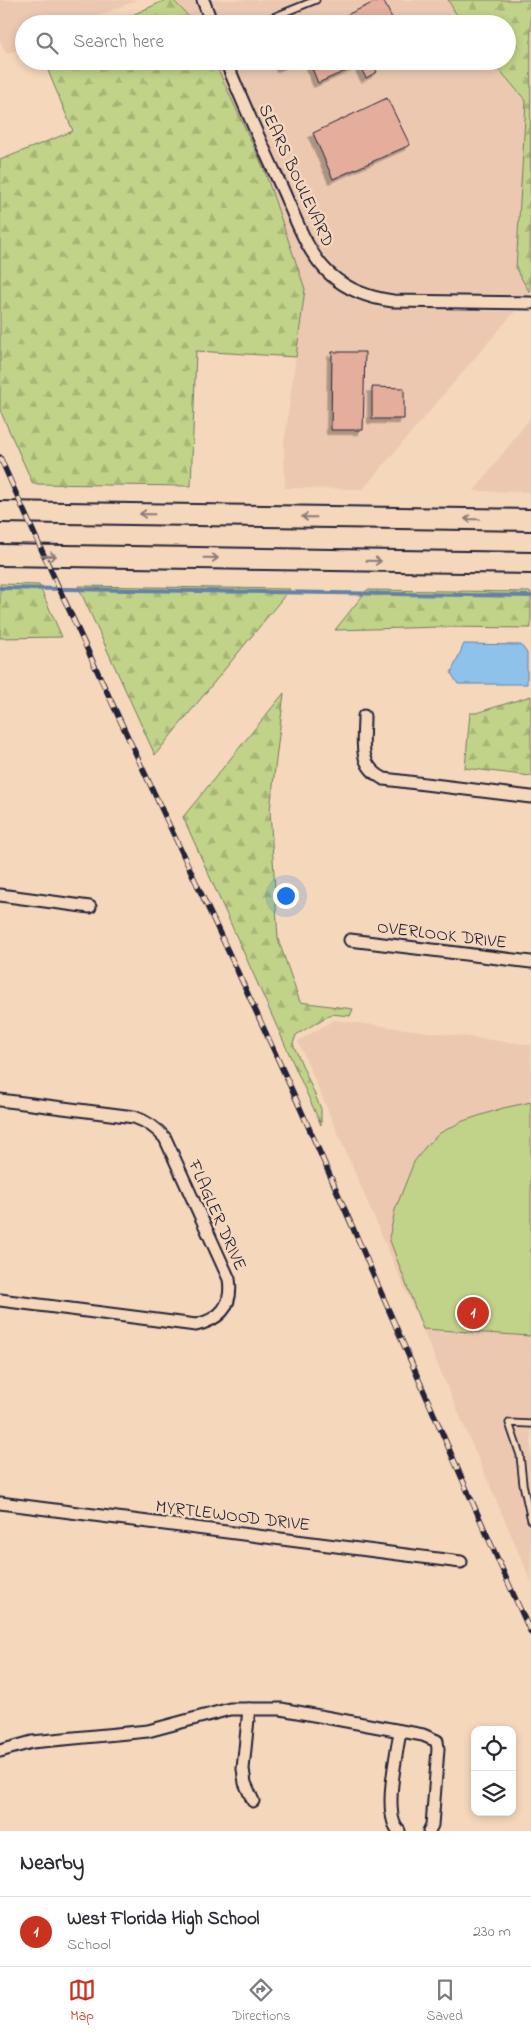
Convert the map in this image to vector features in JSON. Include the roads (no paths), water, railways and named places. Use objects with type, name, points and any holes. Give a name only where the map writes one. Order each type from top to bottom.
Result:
[{"type":"highway","points":[[0,512],[531,520]]},
{"type":"highway","points":[[0,555],[531,563]]},
{"type":"street","points":[[203,0],[209,15]]},
{"type":"street","name":"SEARS BOULEVARD","points":[[230,70],[310,248],[331,275],[346,286],[377,299],[531,304]]},
{"type":"street","points":[[364,716],[364,758],[373,773],[384,779],[531,797]]},
{"type":"street","points":[[0,895],[90,907]]},
{"type":"street","name":"OVERLOOK DRIVE","points":[[350,940],[531,962]]},
{"type":"street","name":"FLAGLER DRIVE","points":[[0,1100],[134,1118],[146,1121],[157,1129],[165,1138],[229,1279],[230,1289],[226,1305],[216,1317],[207,1322],[196,1324],[0,1300]]},
{"type":"street","name":"MYRTLEWOOD DRIVE","points":[[0,1502],[462,1562]]},
{"type":"street","points":[[0,1751],[32,1742],[148,1731],[230,1709],[281,1709],[423,1735],[437,1741],[438,1749],[432,1825],[429,1831]]},
{"type":"street","points":[[249,1709],[243,1769],[245,1783],[253,1801]]},
{"type":"street","points":[[399,1831],[391,1816],[391,1800],[400,1731]]},
{"type":"lane","points":[[278,15],[316,0]]},
{"type":"lane","points":[[531,1424],[508,1423],[520,1455],[523,1484],[531,1520]]},
{"type":"water","points":[[464,644],[521,645],[527,653],[527,684],[458,684],[451,673]]},
{"type":"waterway","points":[[0,588],[531,596]]},
{"type":"railway","points":[[0,457],[296,1099],[531,1633]]},
{"type":"place","name":"West Florida High School","points":[[473,1313]]}]
